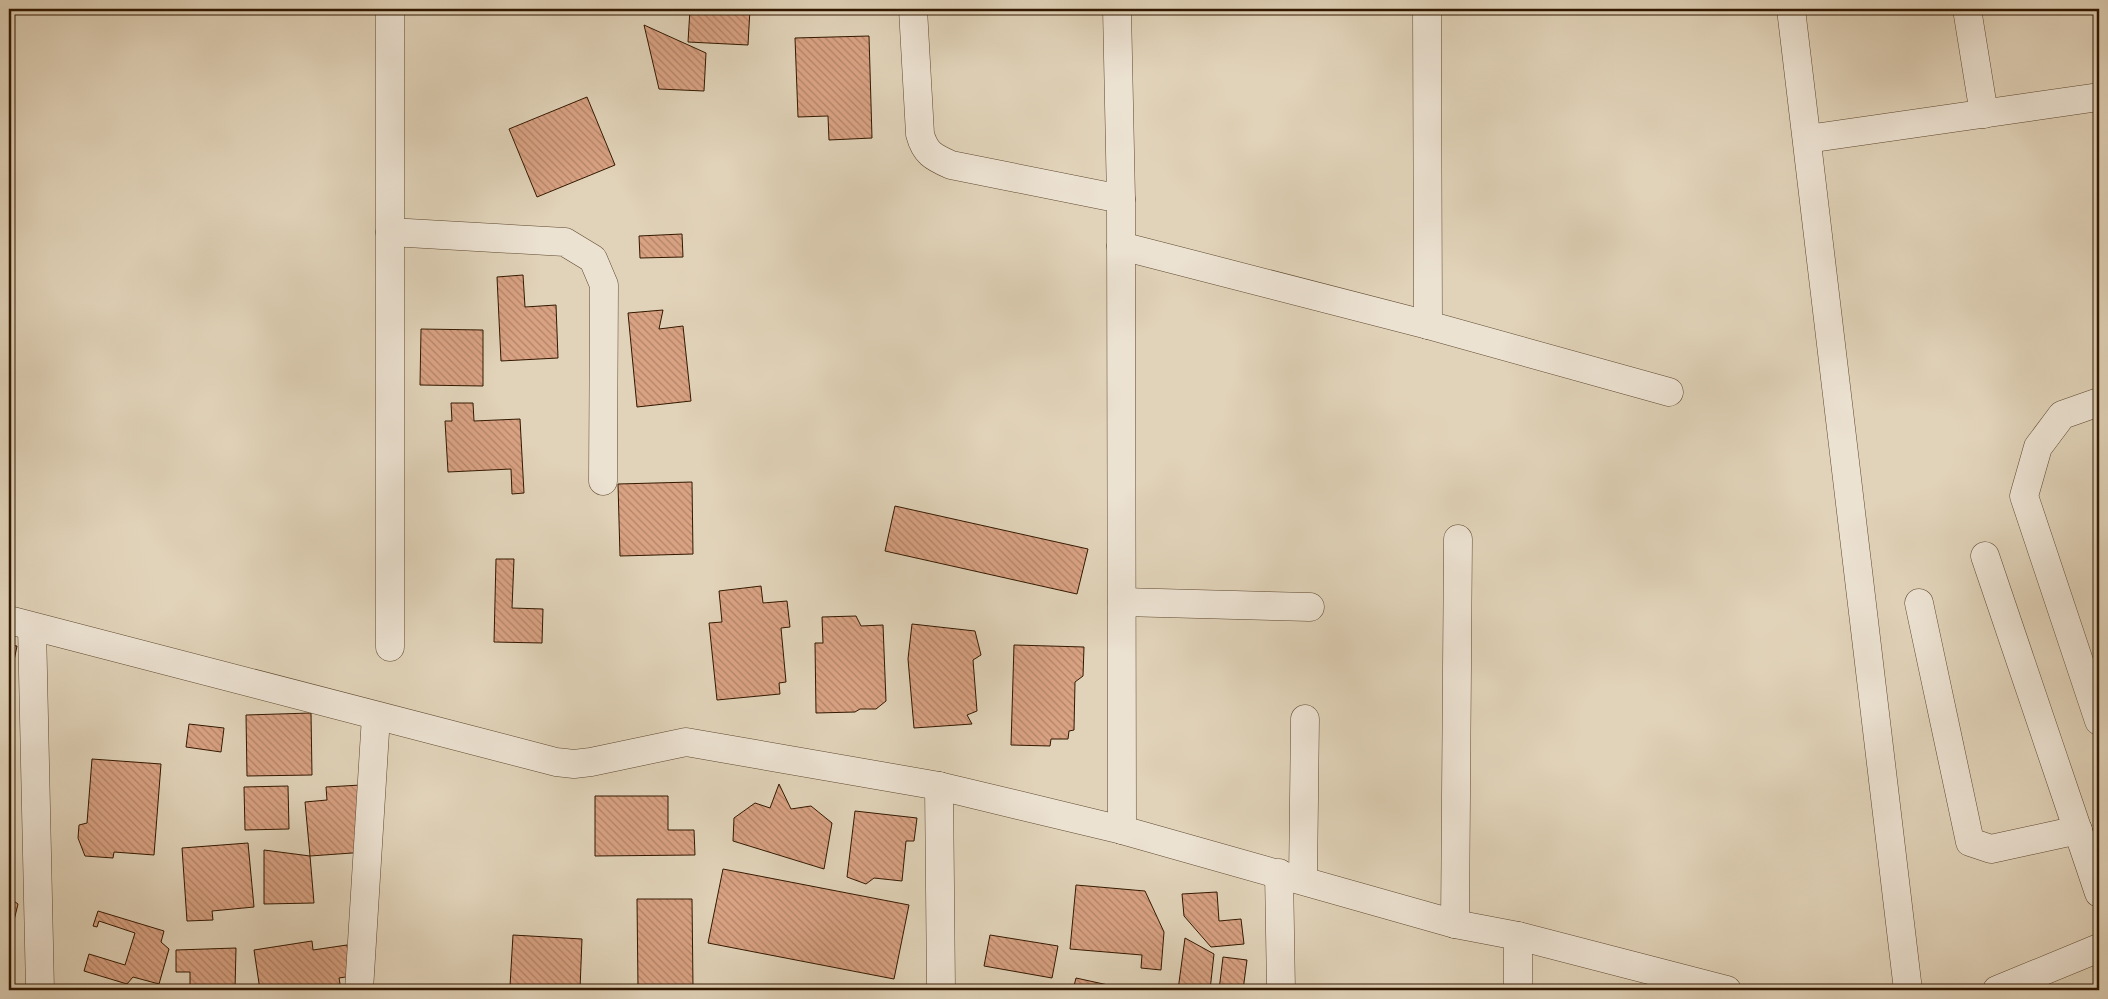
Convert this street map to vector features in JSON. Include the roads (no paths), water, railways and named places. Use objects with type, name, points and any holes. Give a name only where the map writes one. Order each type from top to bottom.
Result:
[{"type":"street","points":[[390,9],[390,647]]},
{"type":"street","points":[[913,9],[920,134],[924,148],[938,159],[951,165],[1121,199]]},
{"type":"street","points":[[1117,9],[1121,199],[1122,830]]},
{"type":"street","points":[[1427,9],[1428,325]]},
{"type":"street","points":[[1792,9],[1908,990]]},
{"type":"street","points":[[1967,9],[1984,114]]},
{"type":"street","points":[[1808,139],[2099,97]]},
{"type":"street","points":[[390,232],[565,242],[594,259],[604,285],[603,481]]},
{"type":"street","points":[[1121,246],[1428,325],[1669,392]]},
{"type":"street","points":[[2099,402],[2062,415],[2038,447],[2024,496],[2099,721]]},
{"type":"street","points":[[1455,924],[1458,539]]},
{"type":"street","points":[[1985,556],[2099,893]]},
{"type":"street","points":[[1122,602],[1310,607]]},
{"type":"street","points":[[1919,603],[1970,842],[1991,849],[2078,830]]},
{"type":"street","points":[[40,990],[20,623],[556,762],[574,764],[591,762],[686,742],[939,786],[1122,830],[1455,924],[1518,936],[1727,990]]},
{"type":"street","points":[[359,990],[376,716]]},
{"type":"street","points":[[1281,990],[1305,719]]},
{"type":"street","points":[[938,988],[939,786]]},
{"type":"street","points":[[1518,936],[1518,990]]},
{"type":"street","points":[[1997,990],[2099,948]]}]
